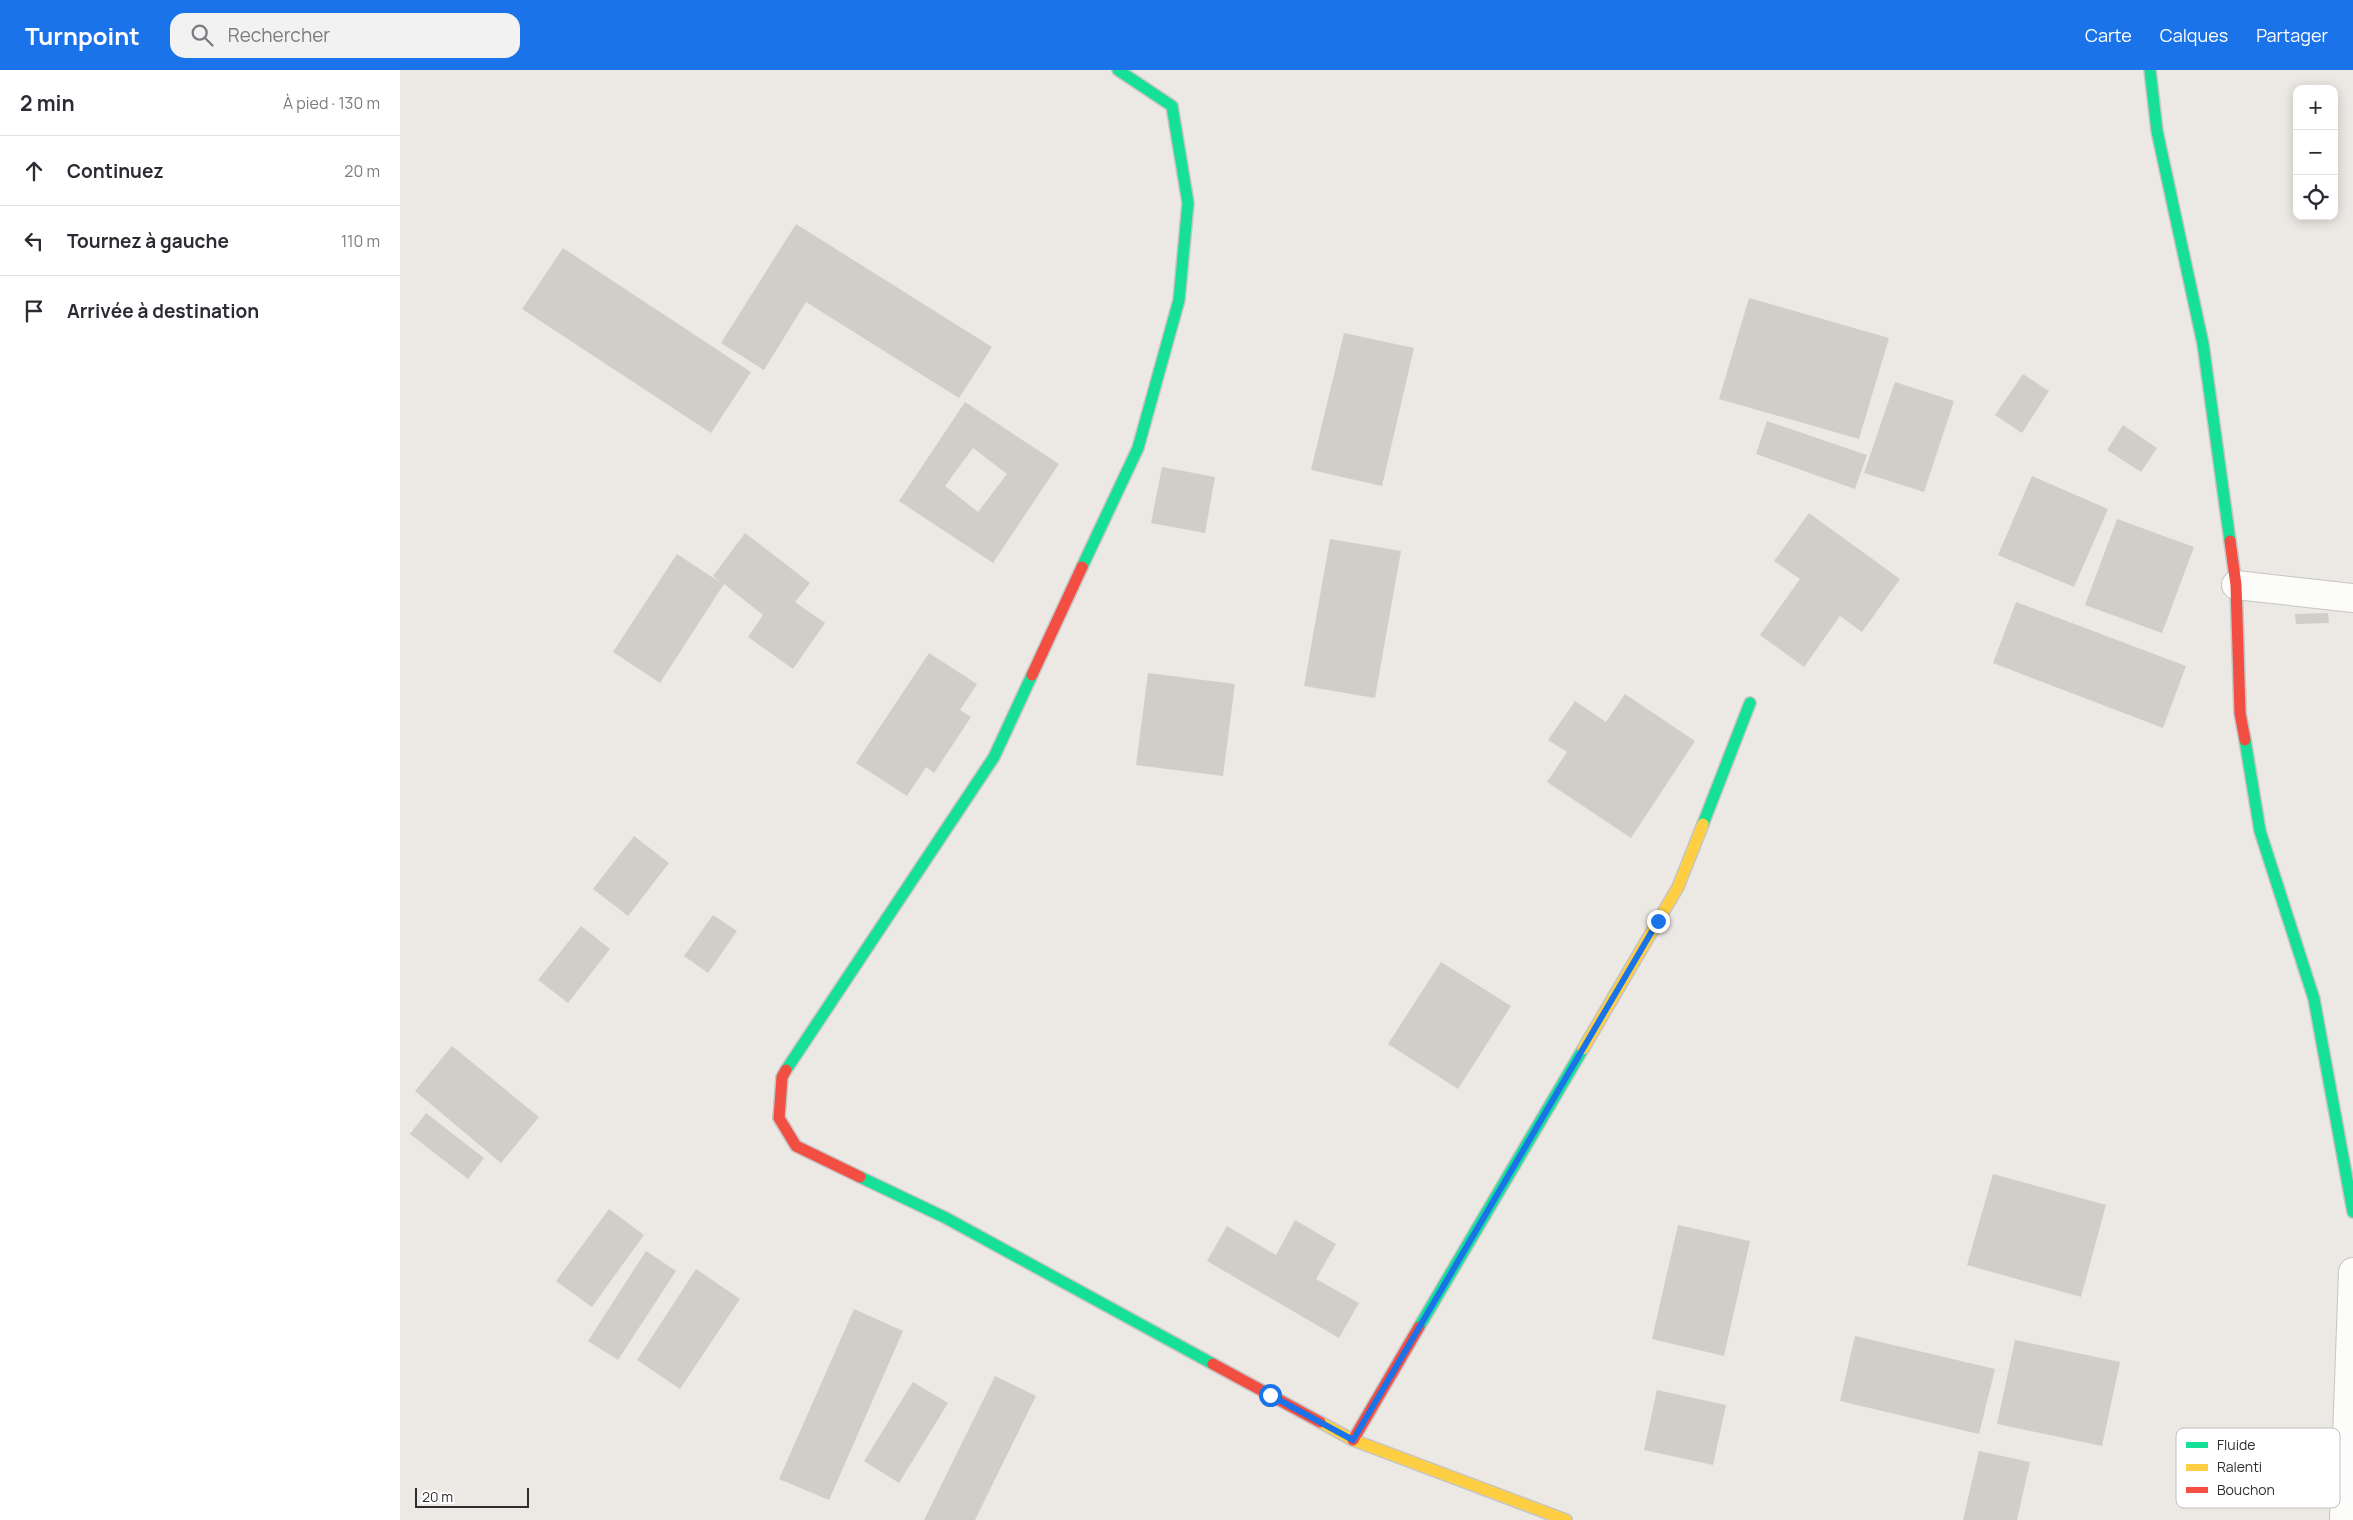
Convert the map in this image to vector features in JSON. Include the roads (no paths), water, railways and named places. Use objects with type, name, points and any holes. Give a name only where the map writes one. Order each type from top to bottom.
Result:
[{"type":"street","points":[[1118,70],[1172,106],[1188,203],[1179,300],[1138,448],[994,757],[782,1077],[779,1118],[796,1146],[946,1218],[1353,1440],[1566,1520]]},
{"type":"street","points":[[2150,70],[2158,131],[2202,344],[2236,585],[2240,712],[2260,831],[2314,999],[2353,1212]]},
{"type":"street","points":[[2236,585],[2353,598]]},
{"type":"street","points":[[1353,1440],[1678,887],[1750,703]]},
{"type":"street","points":[[2344,1520],[2353,1272]]}]
